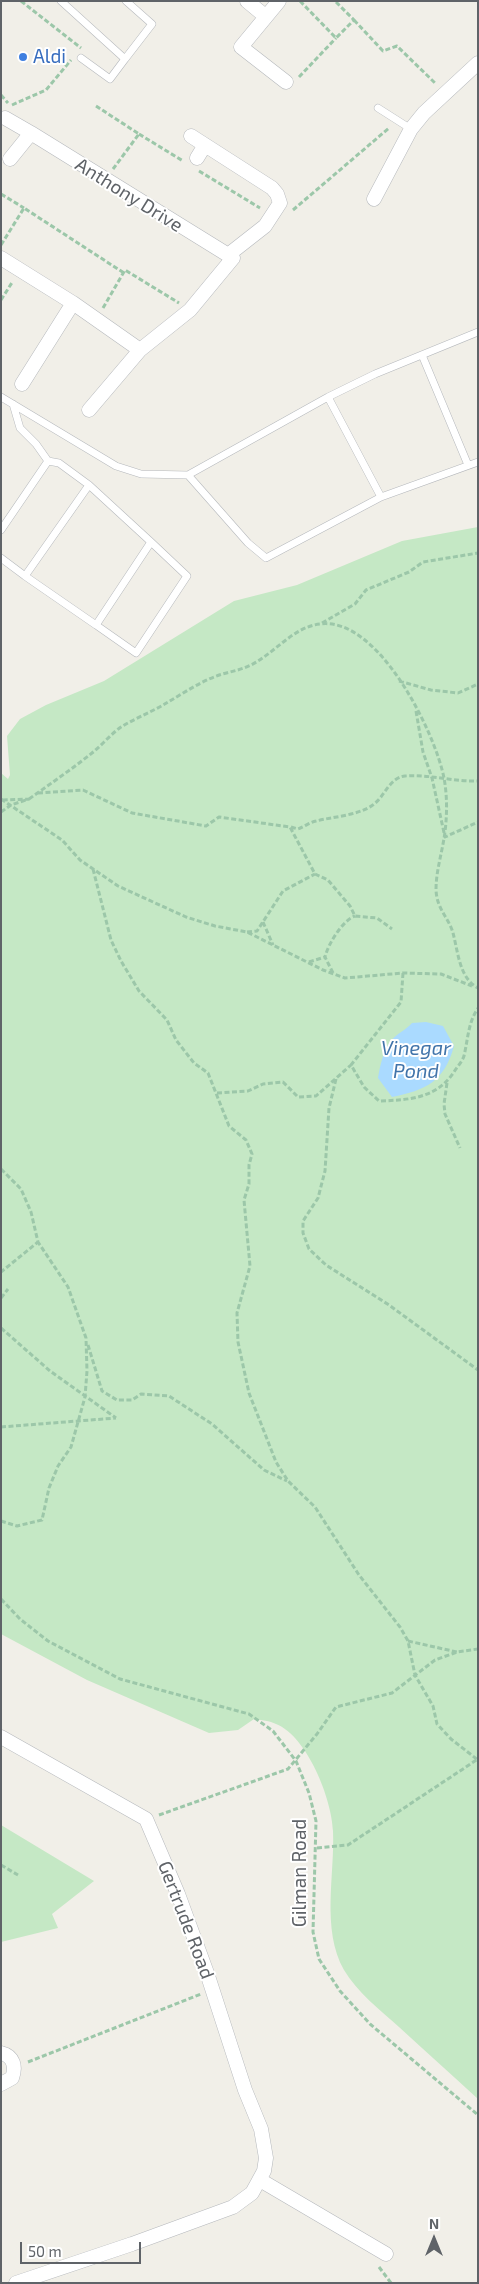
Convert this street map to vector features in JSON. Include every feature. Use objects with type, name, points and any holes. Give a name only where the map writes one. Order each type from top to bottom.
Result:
[{"type":"street","points":[[247,1],[265,16]]},
{"type":"street","points":[[279,1],[241,47],[286,82]]},
{"type":"street","points":[[374,199],[411,129],[445,92],[478,63]]},
{"type":"street","name":"Anthony Drive","points":[[5,118],[228,255]]},
{"type":"street","points":[[10,159],[31,133]]},
{"type":"street","points":[[89,410],[140,350],[190,310],[233,258],[228,255],[265,226],[280,203],[278,194],[272,188],[191,136]]},
{"type":"street","points":[[195,164],[205,145]]},
{"type":"street","points":[[1,258],[73,303],[140,350]]},
{"type":"street","points":[[22,384],[73,303]]},
{"type":"street","points":[[1,1737],[146,1819]]},
{"type":"street","name":"Gertrude Road","points":[[16,2283],[132,2244],[233,2207],[244,2200],[260,2180],[266,2158],[265,2144],[244,2090],[213,1990],[178,1894],[146,1819]]},
{"type":"street","points":[[1,2053],[7,2054],[13,2061],[15,2070],[12,2078],[1,2084]]},
{"type":"street","points":[[260,2180],[386,2254]]},
{"type":"lane","points":[[61,1],[125,59]]},
{"type":"lane","points":[[81,58],[110,80],[152,24],[126,1]]},
{"type":"lane","points":[[378,108],[411,129]]},
{"type":"lane","points":[[1,397],[116,466],[141,474],[188,475],[328,397],[478,332]]},
{"type":"lane","points":[[422,355],[468,465]]},
{"type":"lane","points":[[328,397],[381,497]]},
{"type":"lane","points":[[1,558],[136,653],[187,576],[89,485],[59,463],[48,461],[36,444],[20,428],[13,404]]},
{"type":"lane","points":[[1,530],[48,461]]},
{"type":"lane","points":[[188,475],[248,543],[266,558],[381,497],[478,462]]},
{"type":"lane","points":[[25,576],[89,485]]},
{"type":"lane","points":[[96,625],[151,542]]},
{"type":"path","points":[[11,105],[46,90],[81,48],[21,1]]},
{"type":"path","points":[[300,1],[336,38]]},
{"type":"path","points":[[335,1],[383,51],[397,46],[445,92]]},
{"type":"path","points":[[286,82],[291,79],[297,79],[354,20]]},
{"type":"path","points":[[96,106],[139,134],[195,164],[273,216],[292,211],[394,124],[403,144]]},
{"type":"path","points":[[105,180],[139,134]]},
{"type":"path","points":[[1,194],[124,273]]},
{"type":"path","points":[[1,245],[24,208]]},
{"type":"path","points":[[1,300],[20,270]]},
{"type":"path","points":[[97,319],[125,270],[190,310]]},
{"type":"path","points":[[1,812],[38,793],[78,764],[121,727],[213,677],[250,666],[271,653],[301,629],[321,623],[343,612],[355,604],[366,590],[409,572],[423,562],[478,553]]},
{"type":"path","points":[[321,623],[341,625],[370,642],[399,680],[437,753],[444,780],[446,811],[444,837],[437,868],[436,892],[442,914],[453,931],[457,956],[466,976],[476,987]]},
{"type":"path","points":[[399,680],[431,690],[458,693],[478,684]]},
{"type":"path","points":[[414,706],[444,837]]},
{"type":"path","points":[[38,793],[83,790],[132,813],[184,823],[206,826],[219,816],[290,827],[298,830],[316,821],[332,820],[342,814],[362,811],[375,804],[390,783],[403,776],[478,781]]},
{"type":"path","points":[[2,800],[29,799]]},
{"type":"path","points":[[2,800],[62,840],[80,860],[118,886],[186,916],[215,926],[247,932],[257,931],[283,892],[315,874]]},
{"type":"path","points":[[444,837],[478,822]]},
{"type":"path","points":[[290,827],[315,874],[328,880],[350,906],[355,916]]},
{"type":"path","points":[[93,868],[111,940],[121,961],[139,991],[167,1020],[176,1040],[194,1063],[208,1073],[230,1126],[246,1140],[252,1154],[249,1165],[250,1184],[244,1200],[250,1266],[236,1314],[238,1342],[250,1393],[276,1462],[288,1481],[315,1507],[359,1575],[400,1627],[408,1641],[416,1675],[433,1706],[437,1724],[451,1739],[478,1759],[348,1845],[317,1848]]},
{"type":"path","points":[[333,973],[325,958],[326,949],[346,920],[355,916],[377,918],[392,929]]},
{"type":"path","points":[[263,922],[274,946]]},
{"type":"path","points":[[247,932],[345,978],[403,972],[441,974],[476,987]]},
{"type":"path","points":[[309,962],[325,958]]},
{"type":"path","points":[[217,1093],[248,1091],[263,1084],[283,1082],[298,1096],[316,1096],[351,1065],[401,1002],[403,972]]},
{"type":"path","points":[[351,1065],[364,1086],[379,1101],[405,1100],[432,1094],[448,1082],[463,1058],[472,1018],[478,1008]]},
{"type":"path","points":[[336,1079],[329,1108],[324,1171],[318,1198],[303,1221],[302,1233],[309,1248],[326,1265],[389,1305],[478,1370]]},
{"type":"path","points":[[448,1082],[444,1104],[445,1114],[460,1148]]},
{"type":"path","points":[[1,1169],[21,1190],[31,1212],[38,1242],[68,1287],[102,1391],[117,1400],[132,1400],[141,1394],[169,1396],[212,1424],[264,1470],[288,1481]]},
{"type":"path","points":[[1,1272],[38,1242]]},
{"type":"path","points":[[1,1298],[8,1289]]},
{"type":"path","points":[[1,1328],[50,1371],[116,1418],[1,1426]]},
{"type":"path","points":[[1,1521],[17,1526],[42,1520],[58,1466],[71,1447],[85,1397],[86,1338]]},
{"type":"path","name":"Gilman Road","points":[[1,1599],[20,1619],[48,1641],[120,1679],[249,1714],[273,1731],[296,1761],[309,1793],[316,1821],[317,1848],[313,1932],[319,1959],[340,1991],[370,2024],[478,2115]]},
{"type":"path","points":[[408,1641],[458,1652]]},
{"type":"path","points":[[146,1819],[288,1769],[336,1708],[392,1693],[434,1660],[458,1652],[478,1649]]},
{"type":"path","points":[[1,1865],[18,1875]]},
{"type":"path","points":[[13,2061],[22,2064],[213,1990]]},
{"type":"green space","points":[[478,527],[478,2099],[369,2000],[355,1986],[344,1970],[337,1954],[331,1920],[332,1818],[323,1786],[316,1770],[298,1741],[274,1723],[254,1719],[238,1730],[209,1733],[87,1680],[1,1634],[1,773],[8,779],[10,775],[7,736],[20,719],[46,705],[104,681],[234,601],[297,585],[402,541]]},
{"type":"green space","points":[[1,1825],[94,1881],[52,1914],[58,1928],[1,1942]]},
{"type":"water","name":"Vinegar Pond","points":[[426,1022],[443,1026],[454,1046],[450,1058],[439,1076],[432,1082],[415,1091],[392,1097],[378,1078],[386,1049],[393,1039],[412,1023]]},
{"type":"place","name":"Aldi","points":[[23,57]]}]
